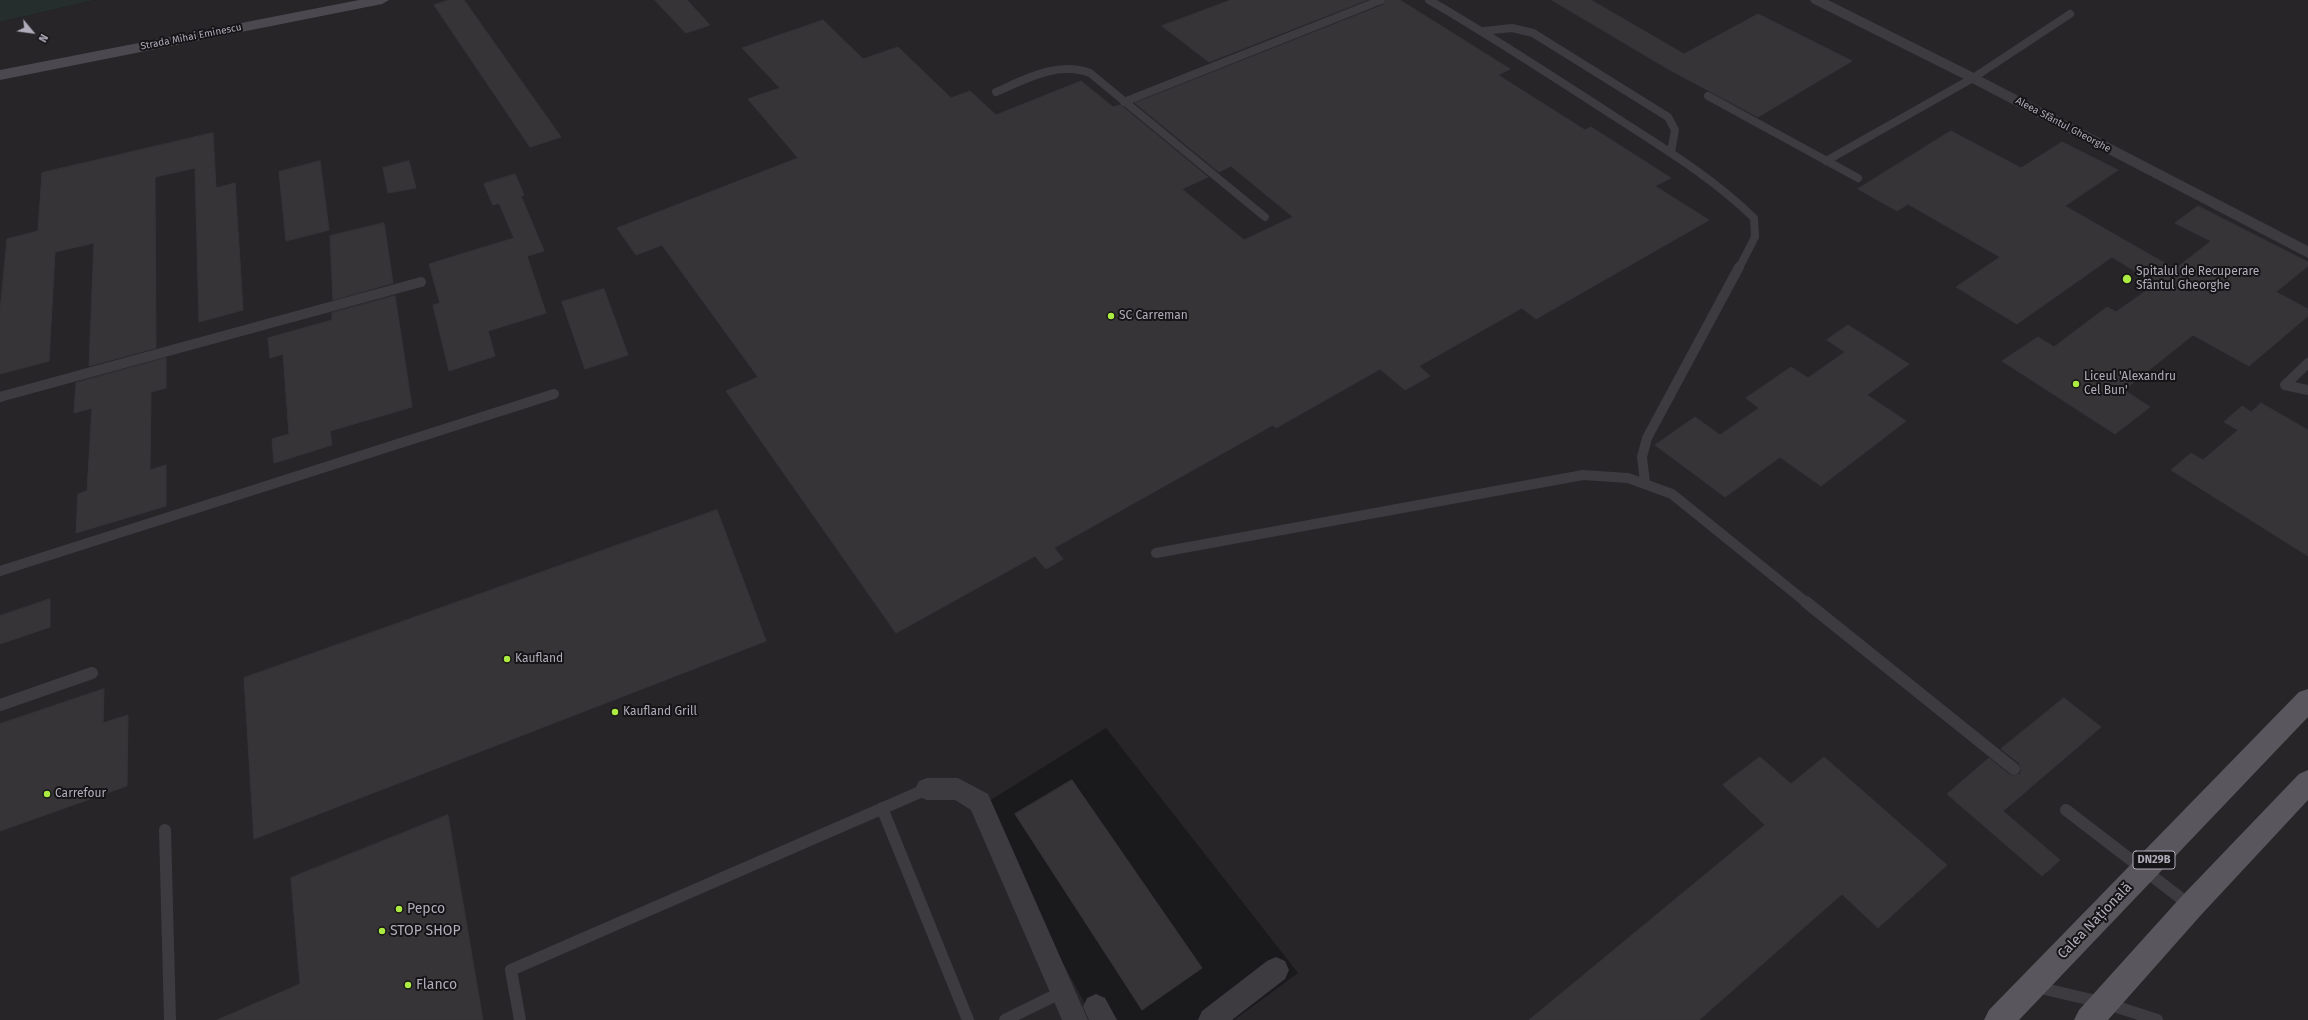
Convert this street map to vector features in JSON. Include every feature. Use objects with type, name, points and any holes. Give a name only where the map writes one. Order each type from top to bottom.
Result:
[{"type":"main road","name":"Calea Națională","points":[[1999,1020],[2308,700]]},
{"type":"main road","points":[[2097,1012],[2191,906],[2308,782]]},
{"type":"street","name":"Strada Mihai Eminescu","points":[[0,75],[382,0]]},
{"type":"street","name":"Aleea Sfântul Gheorghe","points":[[1817,0],[1974,78],[2308,252]]},
{"type":"street","points":[[927,789],[958,789],[980,802],[1062,992],[1091,1016]]},
{"type":"street","points":[[1211,1020],[1276,970]]},
{"type":"lane","points":[[1124,102],[1380,0]]},
{"type":"lane","points":[[1429,0],[1484,31],[1671,152],[1737,200],[1754,218],[1755,237],[1647,438],[1642,457],[1645,482]]},
{"type":"lane","points":[[1826,161],[1974,78],[2070,14]]},
{"type":"lane","points":[[1484,31],[1512,28],[1533,33],[1668,117],[1675,126],[1676,133],[1671,152]]},
{"type":"lane","points":[[996,92],[1051,71],[1067,67],[1080,68],[1090,73],[1265,217]]},
{"type":"lane","points":[[1708,96],[1858,178]]},
{"type":"lane","points":[[0,397],[421,282]]},
{"type":"lane","points":[[2308,363],[2284,385],[2308,390]]},
{"type":"lane","points":[[0,572],[554,394]]},
{"type":"lane","points":[[1156,553],[1583,475],[1619,476],[1645,482],[1672,494],[2014,769]]},
{"type":"lane","points":[[0,705],[92,673]]},
{"type":"lane","points":[[520,1020],[511,970],[927,789]]},
{"type":"lane","points":[[882,808],[968,1020]]},
{"type":"lane","points":[[2066,810],[2191,906]]},
{"type":"lane","points":[[165,830],[170,1020]]},
{"type":"lane","points":[[2032,986],[2097,1012],[2157,1020]]},
{"type":"lane","points":[[1005,1020],[1062,992]]},
{"type":"shaded area","points":[[0,0],[95,0],[0,22]]},
{"type":"shaded area","points":[[95,0],[2308,0],[2308,1020],[1234,1020],[1298,973],[1106,728],[978,808],[1094,1020],[0,1020],[0,22]]},
{"type":"building","points":[[449,0],[464,0],[561,137],[530,147],[434,5]]},
{"type":"building","points":[[655,0],[687,0],[710,25],[686,33]]},
{"type":"building","points":[[1231,0],[1367,0],[1209,62],[1162,26]]},
{"type":"building","name":"SC Carreman","points":[[1386,0],[1400,0],[1510,69],[1498,75],[1585,130],[1591,127],[1671,178],[1655,186],[1709,220],[1536,319],[1522,308],[1419,366],[1430,376],[1405,390],[1380,369],[1276,428],[1273,425],[1054,548],[1063,559],[1046,569],[1035,556],[896,633],[726,391],[758,377],[662,245],[636,255],[617,228],[798,158],[748,99],[780,88],[742,48],[823,20],[863,59],[898,47],[951,98],[970,91],[996,115],[1081,81],[1113,107],[1120,105],[1123,107],[1208,177],[1182,189],[1244,240],[1293,217],[1231,166],[1219,172],[1135,103],[1383,5]]},
{"type":"building","points":[[1552,0],[1591,0],[1684,54],[1758,14],[1852,61],[1758,117],[1668,69]]},
{"type":"building","name":"Spitalul de Recuperare Sfântul Gheorghe","points":[[1951,131],[2021,168],[2062,142],[2118,170],[2065,206],[2175,269],[2211,241],[2175,223],[2198,206],[2308,262],[2308,266],[2276,292],[2308,309],[2308,316],[2249,366],[2193,335],[2124,390],[2150,407],[2115,434],[2002,361],[2038,337],[2054,347],[2107,307],[2116,312],[2156,284],[2112,257],[2017,324],[1956,287],[2000,257],[1908,204],[1897,211],[1858,189]]},
{"type":"building","points":[[213,133],[216,188],[235,183],[243,310],[199,322],[195,168],[155,177],[156,348],[89,366],[94,243],[55,252],[49,361],[0,374],[0,310],[7,239],[38,231],[42,173]]},
{"type":"building","points":[[320,161],[329,230],[286,241],[279,172]]},
{"type":"building","points":[[409,161],[416,188],[388,193],[383,168]]},
{"type":"building","points":[[515,174],[524,195],[521,196],[544,251],[527,256],[546,313],[488,331],[495,356],[449,371],[433,305],[440,303],[429,264],[514,238],[499,203],[493,205],[484,184]]},
{"type":"building","points":[[384,223],[393,283],[333,300],[330,236]]},
{"type":"building","points":[[604,289],[628,355],[585,369],[562,302]]},
{"type":"building","points":[[395,296],[412,407],[330,431],[332,445],[274,463],[272,439],[289,434],[283,354],[270,358],[268,338],[332,320],[332,313]]},
{"type":"building","points":[[1848,325],[1909,364],[1867,395],[1906,421],[1821,486],[1780,457],[1725,497],[1655,445],[1695,417],[1720,435],[1759,408],[1746,398],[1791,367],[1808,378],[1845,352],[1827,340]]},
{"type":"building","points":[[166,358],[166,388],[151,392],[150,470],[166,465],[166,506],[76,533],[78,494],[87,491],[92,408],[74,413],[76,383]]},
{"type":"building","points":[[2261,403],[2308,430],[2308,556],[2171,470],[2191,453],[2203,460],[2238,430],[2224,422],[2242,406],[2251,412]]},
{"type":"building","name":"Kaufland","points":[[717,510],[766,641],[254,839],[244,678]]},
{"type":"building","points":[[50,599],[50,627],[0,644],[0,616]]},
{"type":"building","name":"Carrefour","points":[[104,689],[103,723],[128,715],[127,786],[0,831],[0,724]]},
{"type":"building","points":[[2064,698],[2101,727],[2003,811],[2060,860],[2042,876],[1947,794],[1989,758],[2010,775],[2013,776],[2020,774],[2021,770],[2019,763],[2001,749]]},
{"type":"building","points":[[1760,757],[1791,784],[1824,757],[1947,865],[1878,928],[1842,894],[1699,1020],[1529,1020],[1765,825],[1723,785]]},
{"type":"building","points":[[1072,780],[1202,968],[1142,1010],[1015,814]]},
{"type":"building","name":"STOP SHOP","points":[[448,815],[483,1020],[217,1020],[300,984],[291,878]]},
{"type":"place","name":"Spitalul de Recuperare Sfântul Gheorghe","points":[[2127,279]]},
{"type":"place","name":"SC Carreman","points":[[1111,316]]},
{"type":"place","name":"Liceul 'Alexandru Cel Bun'","points":[[2076,384]]},
{"type":"place","name":"Kaufland","points":[[507,659]]},
{"type":"place","name":"Kaufland Grill","points":[[615,712]]},
{"type":"place","name":"Carrefour","points":[[47,794]]},
{"type":"place","name":"Pepco","points":[[399,909]]},
{"type":"place","name":"STOP SHOP","points":[[382,931]]},
{"type":"place","name":"Flanco","points":[[408,985]]}]
